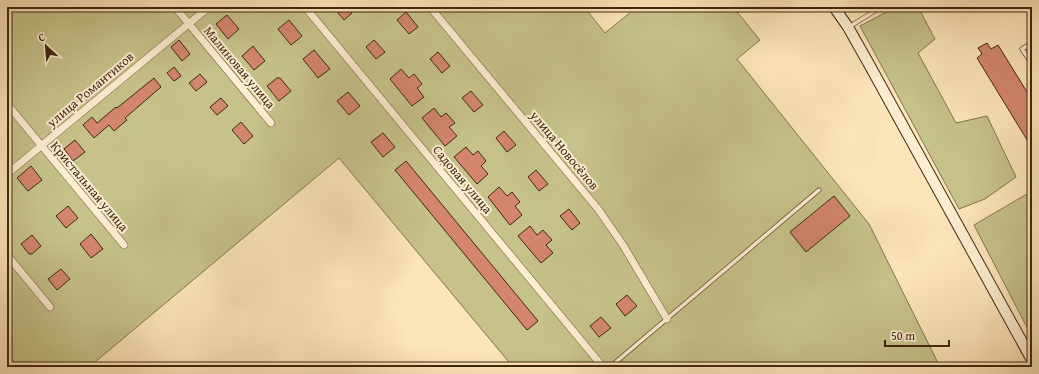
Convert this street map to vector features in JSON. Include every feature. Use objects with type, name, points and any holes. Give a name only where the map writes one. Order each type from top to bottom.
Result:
[{"type":"main road","points":[[834,7],[848,27],[1032,360]]},
{"type":"street","name":"Малиновая улица","points":[[175,7],[271,123]]},
{"type":"street","name":"улица Романтиков","points":[[7,174],[209,7]]},
{"type":"street","name":"Садовая улица","points":[[305,7],[603,367]]},
{"type":"street","name":"улица Новосёлов","points":[[430,7],[598,208],[623,245],[667,319]]},
{"type":"street","name":"Кристальная улица","points":[[7,104],[124,245]]},
{"type":"street","points":[[7,255],[50,307]]},
{"type":"lane","points":[[848,27],[881,7]]},
{"type":"lane","points":[[1032,43],[1022,49],[1032,64]]},
{"type":"lane","points":[[610,367],[819,190]]},
{"type":"shaded area","points":[[7,7],[584,7],[605,33],[637,7],[733,7],[760,40],[737,59],[869,224],[940,367],[513,367],[339,158],[89,367],[19,367],[7,353]]},
{"type":"shaded area","points":[[896,7],[918,7],[935,39],[918,53],[956,123],[987,116],[1016,177],[985,199],[959,209],[860,26]]},
{"type":"shaded area","points":[[1032,191],[1032,337],[974,225]]},
{"type":"building","points":[[333,7],[347,7],[352,13],[344,20]]},
{"type":"building","points":[[406,12],[418,27],[409,34],[397,20]]},
{"type":"building","points":[[227,15],[239,29],[228,39],[216,24]]},
{"type":"building","points":[[289,20],[302,36],[291,45],[278,29]]},
{"type":"building","points":[[179,40],[190,54],[182,61],[171,47]]},
{"type":"building","points":[[374,40],[385,52],[376,59],[366,47]]},
{"type":"building","points":[[987,43],[991,49],[998,45],[1032,100],[1032,148],[977,58],[982,54],[978,48]]},
{"type":"building","points":[[253,46],[265,61],[254,70],[242,56]]},
{"type":"building","points":[[314,50],[330,69],[318,78],[303,59]]},
{"type":"building","points":[[438,52],[450,66],[442,73],[430,59]]},
{"type":"building","points":[[174,67],[181,76],[174,81],[167,73]]},
{"type":"building","points":[[401,69],[409,78],[414,74],[422,84],[417,88],[424,97],[412,106],[390,79]]},
{"type":"building","points":[[200,74],[207,82],[196,91],[189,83]]},
{"type":"building","points":[[154,78],[161,87],[125,118],[127,120],[114,131],[109,125],[94,138],[83,125],[92,117],[97,123]]},
{"type":"building","points":[[277,78],[280,78],[291,91],[279,101],[267,86]]},
{"type":"building","points":[[471,91],[483,105],[474,112],[462,98]]},
{"type":"building","points":[[348,92],[360,106],[349,115],[337,101]]},
{"type":"building","points":[[221,98],[228,106],[217,115],[210,107]]},
{"type":"building","points":[[434,108],[441,117],[446,113],[455,123],[449,127],[457,136],[445,146],[422,118]]},
{"type":"building","points":[[241,122],[253,136],[244,144],[232,130]]},
{"type":"building","points":[[504,131],[516,145],[507,152],[496,138]]},
{"type":"building","points":[[383,133],[395,147],[383,157],[371,142]]},
{"type":"building","points":[[75,140],[85,152],[73,161],[64,149]]},
{"type":"building","points":[[466,147],[473,155],[478,151],[486,161],[481,166],[488,174],[477,184],[454,157]]},
{"type":"building","points":[[406,161],[538,321],[527,330],[395,170]]},
{"type":"building","points":[[31,166],[42,180],[28,191],[17,178]]},
{"type":"building","points":[[536,170],[548,184],[539,191],[528,177]]},
{"type":"building","points":[[499,187],[507,196],[512,192],[520,202],[515,206],[522,215],[510,225],[488,197]]},
{"type":"building","points":[[834,196],[850,216],[806,252],[790,232]]},
{"type":"building","points":[[68,206],[78,218],[66,228],[56,216]]},
{"type":"building","points":[[569,209],[580,223],[572,230],[560,216]]},
{"type":"building","points":[[530,226],[537,235],[543,230],[552,240],[546,245],[553,253],[541,263],[518,236]]},
{"type":"building","points":[[91,234],[103,249],[91,258],[80,244]]},
{"type":"building","points":[[32,235],[41,246],[32,254],[29,254],[21,244]]},
{"type":"building","points":[[61,269],[70,279],[57,290],[48,279]]},
{"type":"building","points":[[627,295],[637,306],[625,316],[616,304]]},
{"type":"building","points":[[601,317],[611,328],[599,337],[590,326]]}]
